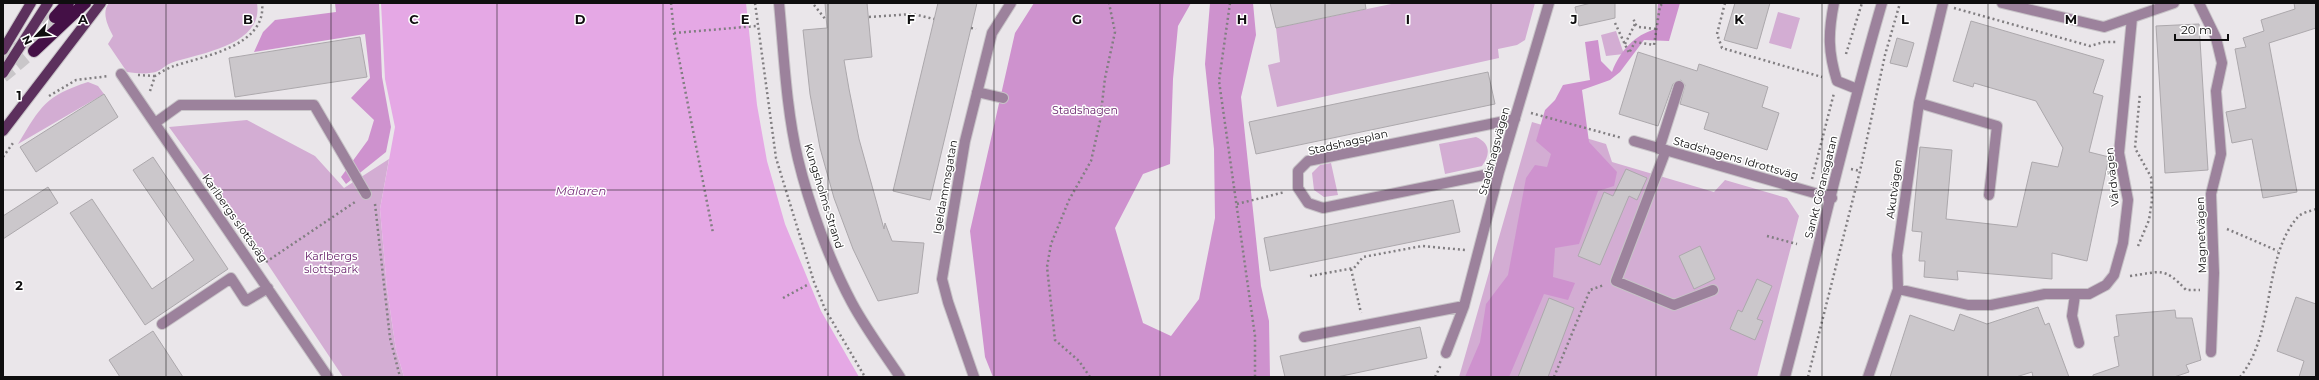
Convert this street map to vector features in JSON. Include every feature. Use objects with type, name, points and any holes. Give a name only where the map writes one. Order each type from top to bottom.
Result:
[{"type":"highway","points":[[55,17],[68,3]]},
{"type":"highway","points":[[34,51],[85,3]]},
{"type":"main road","points":[[3,50],[31,3]]},
{"type":"main road","points":[[3,73],[48,3]]},
{"type":"main road","points":[[3,132],[101,3]]},
{"type":"street","name":"Kungsholms Strand","points":[[779,3],[788,101],[798,160],[815,213],[830,259],[852,304],[900,377]]},
{"type":"street","name":"Igeldammsgatan","points":[[974,377],[948,302],[942,279],[965,141],[977,92],[992,33],[1010,3]]},
{"type":"street","name":"Stadshagsvägen","points":[[1446,353],[1464,306],[1480,251],[1499,172],[1549,3]]},
{"type":"street","points":[[1834,3],[1829,30],[1830,58],[1837,81],[1857,89]]},
{"type":"street","name":"Sankt Göransgatan","points":[[1785,377],[1832,198],[1857,89],[1882,3]]},
{"type":"street","points":[[2002,3],[2035,7],[2104,27],[2174,3]]},
{"type":"street","name":"Magnetvägen","points":[[2199,3],[2216,38],[2222,63],[2216,91],[2221,154],[2210,194],[2214,273],[2211,352]]},
{"type":"street","name":"Akutvägen","points":[[1868,377],[1898,290],[1897,255],[1919,103],[1943,4]]},
{"type":"street","name":"Vårdvägen","points":[[2114,275],[2123,243],[2128,200],[2119,153],[2132,18]]},
{"type":"street","name":"Karlbergs slottsväg","points":[[121,74],[256,269],[328,377]]},
{"type":"street","points":[[1679,86],[1663,150],[1616,281],[1674,305],[1714,290]]},
{"type":"street","points":[[977,92],[1004,98]]},
{"type":"street","points":[[1919,103],[1997,126],[1989,195]]},
{"type":"street","points":[[155,123],[180,105],[314,106],[366,194]]},
{"type":"street","name":"Stadshagsplan","points":[[1298,188],[1298,171],[1308,161],[1515,119]]},
{"type":"street","name":"Stadshagens Idrottsväg","points":[[1634,141],[1832,198]]},
{"type":"street","points":[[1298,188],[1308,203],[1323,208],[1499,172]]},
{"type":"street","points":[[1898,290],[1968,305],[1991,305],[2045,294],[2089,294],[2106,285],[2114,275]]},
{"type":"street","points":[[162,324],[231,278],[246,301],[268,288]]},
{"type":"street","points":[[2075,294],[2072,316],[2079,343]]},
{"type":"street","points":[[1304,337],[1464,306]]},
{"type":"path","points":[[43,102],[55,91],[76,80],[121,74],[155,76],[173,66],[208,56],[241,42],[253,31],[262,18],[262,3]]},
{"type":"path","points":[[671,3],[674,34],[713,233]]},
{"type":"path","points":[[1090,377],[1079,361],[1055,340],[1047,267],[1051,244],[1069,200],[1091,161],[1100,121],[1105,78],[1115,32],[1109,3]]},
{"type":"path","points":[[1230,3],[1219,81],[1255,336],[1255,377]]},
{"type":"path","points":[[1615,23],[1629,53],[1635,42],[1654,45],[1660,6],[1662,3]]},
{"type":"path","points":[[1725,3],[1717,34],[1722,48],[1821,76]]},
{"type":"path","points":[[1809,191],[1837,81],[1862,3]]},
{"type":"path","points":[[1808,377],[1871,123],[1885,55],[1900,3]]},
{"type":"path","points":[[1943,4],[2090,46],[2104,42],[2130,44]]},
{"type":"path","points":[[814,5],[826,20]]},
{"type":"path","points":[[869,18],[913,14],[934,19]]},
{"type":"path","points":[[1625,44],[1634,24],[1633,17]]},
{"type":"path","points":[[1634,24],[1639,27],[1656,29]]},
{"type":"path","points":[[674,34],[757,26]]},
{"type":"path","points":[[971,28],[976,29]]},
{"type":"path","points":[[145,109],[155,76]]},
{"type":"path","points":[[2137,247],[2144,236],[2149,220],[2152,200],[2150,177],[2135,148],[2141,86]]},
{"type":"path","points":[[1539,115],[1614,135]]},
{"type":"path","points":[[3,157],[16,138]]},
{"type":"path","points":[[1237,204],[1298,188]]},
{"type":"path","points":[[256,269],[366,194],[375,204],[390,338],[400,377]]},
{"type":"path","points":[[2240,377],[2247,369],[2266,315],[2278,251],[2297,216],[2316,209]]},
{"type":"path","points":[[2212,223],[2278,251]]},
{"type":"path","points":[[1767,236],[1797,244]]},
{"type":"path","points":[[1310,276],[1354,268],[1363,257],[1422,246],[1480,251]]},
{"type":"path","points":[[1351,269],[1358,299]]},
{"type":"path","points":[[2130,270],[2130,276]]},
{"type":"path","points":[[2114,275],[2130,276],[2162,272],[2172,275],[2186,290]]},
{"type":"path","points":[[1554,377],[1590,290],[1616,281]]},
{"type":"path","points":[[783,298],[809,284]]},
{"type":"green space","points":[[109,3],[257,3],[256,18],[250,29],[240,38],[212,51],[171,63],[154,72],[134,73],[127,72],[108,44],[113,36],[107,24],[105,15]]},
{"type":"green space","points":[[335,3],[379,3],[382,77],[391,127],[386,152],[346,184],[341,177],[368,140],[374,120],[351,98],[370,78],[365,34],[254,52],[263,32],[275,20],[336,12]]},
{"type":"green space","name":"Stadshagen","points":[[1034,3],[1191,3],[1178,26],[1173,79],[1170,164],[1143,174],[1115,228],[1143,323],[1171,336],[1199,299],[1215,218],[1214,149],[1205,64],[1210,3],[1253,3],[1256,35],[1241,97],[1261,286],[1269,321],[1270,377],[993,377],[985,357],[970,231],[1015,33]]},
{"type":"green space","points":[[1396,3],[1535,3],[1525,40],[1517,45],[1498,49],[1499,58],[1277,107],[1268,65],[1280,62],[1276,28]]},
{"type":"green space","points":[[1658,3],[1680,3],[1669,41],[1644,40],[1620,72],[1610,80],[1582,90],[1589,142],[1617,172],[1614,186],[1598,191],[1579,244],[1555,248],[1553,277],[1575,283],[1568,300],[1544,294],[1509,377],[1465,377],[1480,342],[1486,304],[1508,275],[1526,178],[1535,165],[1547,167],[1551,154],[1536,141],[1545,110],[1555,100],[1563,85],[1590,80],[1585,42],[1598,40],[1601,61],[1612,72],[1619,57],[1629,45],[1641,35],[1656,29]]},
{"type":"green space","points":[[1778,12],[1800,18],[1791,49],[1769,43]]},
{"type":"green space","points":[[1616,31],[1624,54],[1606,56],[1601,35]]},
{"type":"green space","points":[[88,82],[98,86],[104,94],[18,144],[39,111],[46,104],[62,92]]},
{"type":"green space","name":"Karlbergs slottspark","points":[[247,120],[315,156],[344,188],[389,159],[380,209],[387,289],[396,350],[404,377],[343,377],[257,248],[169,127]]},
{"type":"green space","points":[[1532,122],[1606,144],[1612,162],[1714,192],[1725,180],[1787,198],[1799,216],[1757,377],[1459,377]]},
{"type":"green space","points":[[1476,137],[1484,142],[1488,149],[1487,157],[1482,166],[1445,174],[1439,144]]},
{"type":"green space","points":[[1331,163],[1338,195],[1324,197],[1314,190],[1312,173],[1320,165]]},
{"type":"water","name":"Mälaren","points":[[381,3],[746,3],[757,105],[767,161],[785,224],[821,311],[859,377],[404,377],[396,350],[387,289],[380,209],[395,127],[385,79]]},
{"type":"building","points":[[825,3],[867,3],[872,57],[844,60],[849,89],[859,139],[884,229],[885,223],[892,241],[924,243],[918,293],[878,301],[853,249],[834,198],[820,148],[810,94],[803,30],[827,28]]},
{"type":"building","points":[[938,3],[977,3],[930,200],[893,191]]},
{"type":"building","points":[[1270,3],[1365,3],[1366,9],[1276,28]]},
{"type":"building","points":[[1591,3],[1615,3],[1615,18],[1579,26],[1575,7]]},
{"type":"building","points":[[1735,3],[1770,3],[1757,49],[1724,40]]},
{"type":"building","points":[[2294,3],[2316,3],[2316,28],[2269,43],[2297,192],[2263,198],[2252,139],[2232,143],[2226,112],[2246,108],[2235,49],[2246,47],[2243,38],[2264,31],[2261,20],[2295,9]]},
{"type":"building","points":[[1971,21],[2104,60],[2093,93],[2103,96],[2089,152],[2109,157],[2087,261],[2052,253],[2052,279],[1957,271],[1958,280],[1924,277],[1925,261],[1919,261],[1922,232],[1912,231],[1920,147],[1952,150],[1946,219],[2017,227],[2032,162],[2058,167],[2063,148],[2036,101],[1974,83],[1973,87],[1953,81]]},
{"type":"building","points":[[2199,24],[2208,170],[2165,173],[2156,26]]},
{"type":"building","points":[[360,37],[367,77],[235,97],[229,58]]},
{"type":"building","points":[[1897,38],[1914,43],[1907,67],[1890,63]]},
{"type":"building","points":[[1638,52],[1697,71],[1699,64],[1768,87],[1762,107],[1779,113],[1767,150],[1704,129],[1709,113],[1680,104],[1685,85],[1681,80],[1673,84],[1658,126],[1619,114]]},
{"type":"building","points":[[1488,72],[1495,104],[1256,154],[1249,122]]},
{"type":"building","points":[[104,94],[118,117],[36,172],[20,147]]},
{"type":"building","points":[[153,157],[228,269],[145,325],[70,213],[92,199],[152,289],[194,260],[133,170]]},
{"type":"building","points":[[1626,169],[1647,178],[1637,200],[1629,196],[1600,265],[1578,256],[1604,192],[1613,196]]},
{"type":"building","points":[[48,187],[58,203],[3,239],[3,216]]},
{"type":"building","points":[[1453,200],[1460,232],[1270,271],[1264,238]]},
{"type":"building","points":[[1700,246],[1715,279],[1694,289],[1679,256]]},
{"type":"building","points":[[1757,279],[1772,286],[1757,319],[1763,321],[1755,340],[1730,329],[1738,310],[1742,312]]},
{"type":"building","points":[[2296,297],[2316,304],[2316,377],[2299,377],[2304,361],[2277,351]]},
{"type":"building","points":[[1549,298],[1574,308],[1548,377],[1518,377]]},
{"type":"building","points":[[2038,307],[2045,325],[2049,323],[2069,377],[2033,377],[2032,372],[2016,377],[1890,377],[1910,315],[1954,331],[1960,314],[1987,324]]},
{"type":"building","points":[[2175,310],[2176,318],[2192,318],[2201,360],[2186,365],[2189,372],[2174,377],[2093,377],[2093,375],[2119,366],[2114,337],[2119,336],[2116,315]]},
{"type":"building","points":[[1420,327],[1427,358],[1337,377],[1285,377],[1280,356]]},
{"type":"building","points":[[153,331],[183,377],[120,377],[109,360]]},
{"type":"tunnel","points":[[3,60],[55,17]]},
{"type":"tunnel","points":[[3,77],[34,51]]}]
